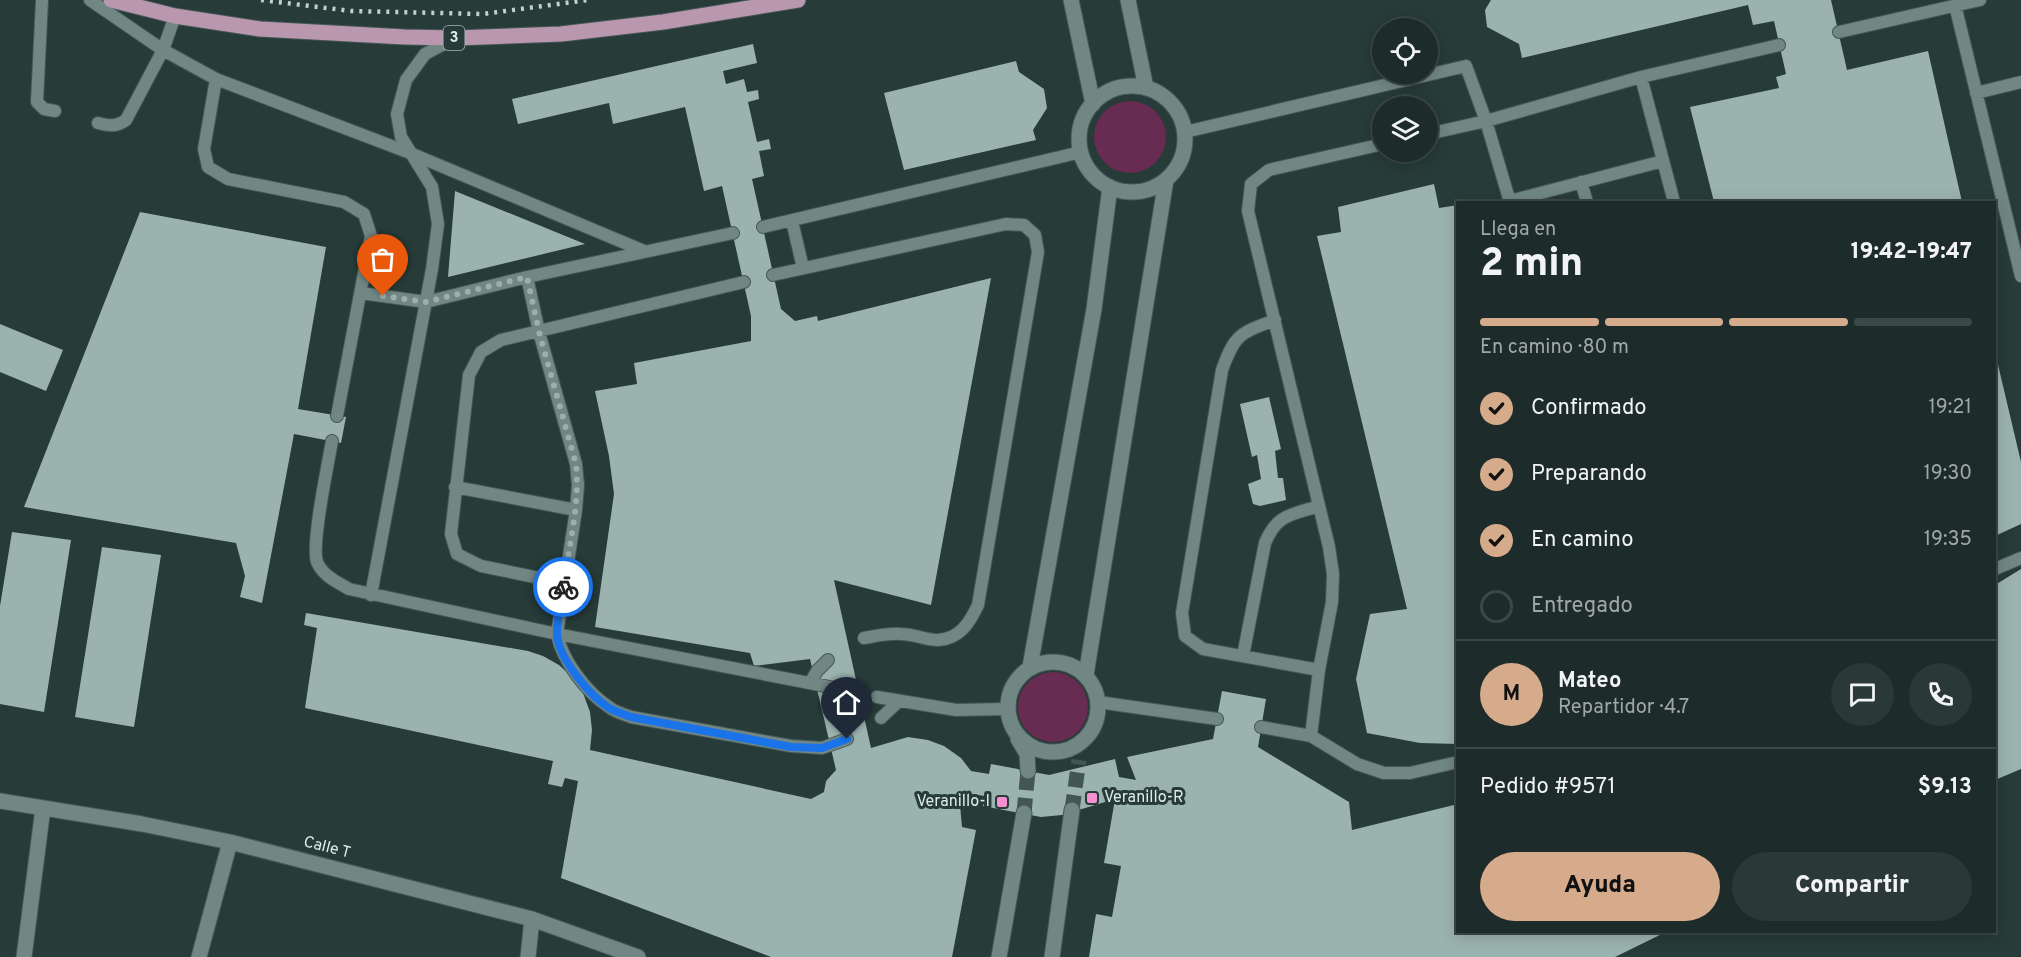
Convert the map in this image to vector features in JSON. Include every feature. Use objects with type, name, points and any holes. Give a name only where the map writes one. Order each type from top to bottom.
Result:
[{"type":"main road","name":"3","points":[[111,0],[175,16],[260,29],[456,38],[561,34],[663,22],[798,0]]},
{"type":"street","points":[[1071,0],[1094,104]]},
{"type":"street","points":[[1128,0],[1146,88]]},
{"type":"street","points":[[1132,86],[1146,88],[1161,94],[1173,104],[1181,117],[1185,132],[1184,150],[1178,166],[1166,180],[1154,188],[1139,192],[1124,192],[1100,181],[1085,163],[1081,152],[1080,134],[1084,118],[1105,94],[1118,88],[1132,86]]},
{"type":"street","points":[[1086,675],[1166,180]]},
{"type":"street","points":[[1030,667],[1094,309],[1110,187]]},
{"type":"street","points":[[1015,734],[1026,744],[1039,751],[1054,753],[1068,750],[1081,743],[1091,731],[1097,717],[1098,702],[1094,687],[1086,675],[1074,666],[1059,662],[1044,662],[1030,667],[1017,678],[1009,693],[1007,710],[1009,723],[1015,734],[1027,753],[1028,771]]},
{"type":"street","points":[[1079,760],[1081,743]]},
{"type":"street","name":"Calle T","points":[[0,801],[142,824],[230,842],[532,919],[638,957]]},
{"type":"street","points":[[24,957],[43,808]]},
{"type":"street","points":[[1052,957],[1072,810]]},
{"type":"street","points":[[999,957],[1024,813]]},
{"type":"street","points":[[199,957],[230,842]]},
{"type":"street","points":[[528,957],[532,919]]},
{"type":"lane","points":[[42,0],[37,102],[44,109],[55,111]]},
{"type":"lane","points":[[90,0],[163,50],[216,79],[410,153],[644,251]]},
{"type":"lane","points":[[1839,32],[1980,0]]},
{"type":"lane","points":[[1955,5],[2021,276]]},
{"type":"lane","points":[[98,123],[111,126],[126,120],[163,50],[175,16]]},
{"type":"lane","points":[[371,595],[426,302],[438,224],[432,187],[401,137],[397,114],[406,80],[425,54],[456,38]]},
{"type":"lane","points":[[1438,132],[1486,121],[1641,77],[1779,45]]},
{"type":"lane","points":[[1185,132],[1466,66],[1486,121],[1510,201]]},
{"type":"lane","points":[[1641,77],[1674,201]]},
{"type":"lane","points":[[216,79],[204,148],[208,167],[228,178],[344,202],[364,213],[371,236],[337,416]]},
{"type":"lane","points":[[1976,93],[2021,82]]},
{"type":"lane","points":[[1311,736],[1319,670],[1332,602],[1334,573],[1248,211],[1251,184],[1269,170],[1372,147]]},
{"type":"lane","points":[[763,227],[1081,152]]},
{"type":"lane","points":[[1514,201],[1663,160]]},
{"type":"lane","points":[[1581,182],[1587,201]]},
{"type":"lane","points":[[792,221],[803,268]]},
{"type":"lane","points":[[773,275],[1006,224],[1024,225],[1035,235],[1038,252],[978,605],[970,623],[954,636],[939,640],[902,634],[883,634],[864,638]]},
{"type":"lane","points":[[361,293],[426,302],[527,277],[733,233]]},
{"type":"lane","points":[[527,277],[539,332],[576,464],[578,485],[576,510],[557,634],[560,649],[571,668],[597,699],[611,709],[631,717],[791,747],[822,748],[847,739]]},
{"type":"lane","points":[[564,583],[481,566],[457,554],[451,534],[455,487],[469,375],[481,352],[501,340],[744,282]]},
{"type":"lane","points":[[1275,320],[1246,331],[1230,347],[1222,370],[1182,613],[1185,636],[1203,649],[1319,670]]},
{"type":"lane","points":[[332,441],[316,542],[317,561],[328,577],[349,589],[557,634],[835,688]]},
{"type":"lane","points":[[455,487],[576,510]]},
{"type":"lane","points":[[1243,656],[1265,543],[1272,527],[1285,517],[1319,506]]},
{"type":"lane","points":[[1996,569],[2021,558]]},
{"type":"lane","points":[[810,683],[817,671],[828,660]]},
{"type":"lane","points":[[877,697],[956,710],[1007,710]]},
{"type":"lane","points":[[881,718],[899,701]]},
{"type":"lane","points":[[1098,702],[1217,719]]},
{"type":"lane","points":[[1261,727],[1311,736],[1357,764],[1384,773],[1410,773],[1456,762]]},
{"type":"shaded area","points":[[1130,101],[1150,107],[1160,117],[1166,137],[1160,157],[1150,167],[1130,173],[1110,167],[1100,157],[1094,137],[1100,117],[1110,107]]},
{"type":"shaded area","points":[[1046,672],[1060,672],[1073,677],[1083,687],[1088,707],[1083,727],[1073,737],[1060,742],[1046,742],[1033,737],[1023,727],[1018,714],[1018,700],[1023,687],[1033,677]]},
{"type":"building","points":[[1491,0],[1831,0],[1847,70],[1928,51],[1962,201],[1714,201],[1690,107],[1779,88],[1776,77],[1786,74],[1774,21],[1753,25],[1748,5],[1522,58],[1519,44],[1487,27],[1485,10]]},
{"type":"building","points":[[753,44],[757,63],[723,71],[726,84],[744,79],[747,92],[758,90],[759,99],[748,102],[757,142],[769,139],[771,149],[759,151],[764,176],[752,179],[781,309],[795,321],[817,316],[818,321],[991,278],[931,605],[834,580],[871,748],[908,737],[928,740],[944,746],[961,758],[971,771],[989,774],[991,764],[1049,775],[1115,759],[1119,777],[1136,780],[1127,757],[1213,739],[1222,691],[1266,699],[1258,747],[1349,802],[1352,830],[1456,804],[1456,933],[1664,933],[1615,957],[1089,957],[1096,914],[1112,917],[1121,866],[1104,863],[1115,799],[1062,815],[1041,817],[983,806],[985,796],[971,794],[972,801],[960,805],[962,827],[976,830],[952,957],[771,957],[561,878],[578,781],[565,778],[562,787],[548,784],[553,761],[305,708],[317,628],[304,625],[306,613],[528,651],[543,656],[559,665],[573,678],[583,693],[590,712],[592,730],[590,750],[811,799],[824,792],[826,781],[836,770],[810,659],[754,666],[750,653],[595,627],[614,494],[609,456],[595,391],[637,384],[634,363],[751,341],[751,316],[722,186],[704,191],[685,107],[613,124],[609,103],[518,124],[512,99]]},
{"type":"building","points":[[1016,61],[1019,72],[1044,89],[1047,108],[1033,130],[1036,140],[904,170],[884,93]]},
{"type":"building","points":[[1434,184],[1439,208],[1456,205],[1456,744],[1420,743],[1367,733],[1356,679],[1370,614],[1407,609],[1317,236],[1341,232],[1338,207]]},
{"type":"building","points":[[455,191],[585,244],[448,277]]},
{"type":"building","points":[[140,212],[326,247],[298,409],[346,417],[341,443],[294,434],[262,603],[240,597],[245,576],[236,543],[24,507]]},
{"type":"building","points":[[0,324],[63,350],[46,391],[0,372]]},
{"type":"building","points":[[1996,356],[2021,462],[2021,524],[1996,536]]},
{"type":"building","points":[[1269,397],[1281,449],[1275,451],[1278,478],[1283,478],[1286,500],[1260,506],[1253,504],[1248,484],[1261,479],[1257,455],[1252,457],[1240,404]]},
{"type":"building","points":[[12,532],[71,540],[44,712],[0,704],[0,606]]},
{"type":"building","points":[[102,547],[161,555],[134,727],[75,717]]},
{"type":"building","points":[[2021,569],[2021,769],[1996,780],[1996,584]]},
{"type":"tunnel","points":[[1072,810],[1079,760]]},
{"type":"tunnel","points":[[1024,813],[1028,771]]},
{"type":"railway","points":[[261,0],[351,11],[483,14],[588,0]]},
{"type":"way so far","points":[[383,296],[426,302],[527,277],[539,332],[576,464],[578,485],[576,510],[563,587]]},
{"type":"place","name":"Veranillo-R","points":[[1092,798]]},
{"type":"place","name":"Veranillo-I","points":[[1002,802]]},
{"type":"route","points":[[563,587],[557,634],[560,649],[571,668],[597,699],[611,709],[631,717],[791,747],[822,748],[847,739]]}]
